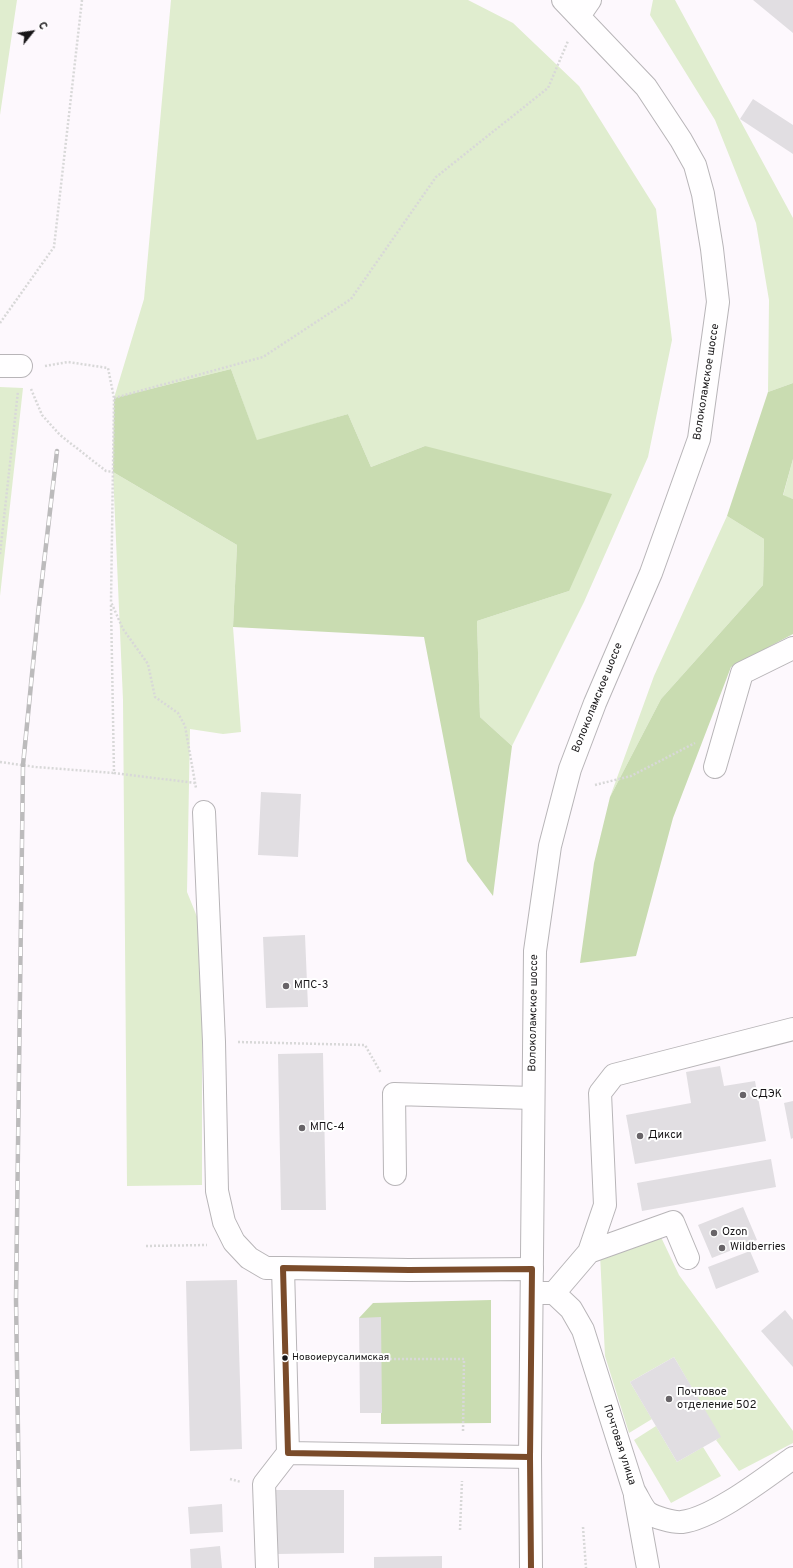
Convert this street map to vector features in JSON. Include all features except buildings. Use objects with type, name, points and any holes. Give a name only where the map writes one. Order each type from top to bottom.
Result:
[{"type":"main road","name":"Волоколамское шоссе","points":[[532,1568],[530,1457],[535,951],[550,846],[570,769],[595,703],[651,573],[699,439],[718,302],[712,249],[703,194],[695,165],[681,140],[646,87],[585,8],[563,0]]},
{"type":"main road","points":[[715,767],[742,673],[793,648]]},
{"type":"main road","points":[[204,812],[214,1042],[217,1192],[224,1222],[234,1242],[249,1258],[266,1268],[409,1270],[532,1269]]},
{"type":"main road","points":[[532,1293],[554,1293],[589,1252],[605,1205],[600,1093],[614,1075],[793,1029]]},
{"type":"main road","points":[[395,1174],[394,1094],[533,1098]]},
{"type":"main road","points":[[589,1252],[673,1222],[688,1258]]},
{"type":"main road","points":[[267,1568],[264,1484],[288,1453],[283,1268]]},
{"type":"main road","name":"Почтовая улица","points":[[554,1293],[571,1309],[582,1330],[634,1491],[647,1512],[664,1519],[681,1522],[704,1516],[738,1497],[793,1458]]},
{"type":"main road","points":[[288,1453],[530,1457]]},
{"type":"main road","points":[[634,1491],[648,1568]]},
{"type":"path","points":[[0,323],[54,248],[82,0]]},
{"type":"path","points":[[114,398],[263,357],[351,299],[436,177],[548,88],[585,8]]},
{"type":"path","points":[[11,366],[52,365],[68,362],[108,368],[114,398],[111,602],[114,773]]},
{"type":"path","points":[[11,366],[42,415],[55,430],[106,471],[113,472]]},
{"type":"path","points":[[0,554],[11,366]]},
{"type":"path","points":[[111,602],[123,629],[148,664],[155,697],[178,713],[185,726],[195,783],[204,812]]},
{"type":"path","points":[[595,785],[631,776],[726,727]]},
{"type":"path","points":[[0,762],[36,767],[114,773],[195,783]]},
{"type":"path","points":[[214,1042],[365,1045],[394,1094]]},
{"type":"path","points":[[146,1246],[209,1245]]},
{"type":"path","points":[[286,1358],[464,1359],[463,1437]]},
{"type":"path","points":[[460,1530],[462,1476]]},
{"type":"path","points":[[583,1527],[586,1568]]},
{"type":"green space","points":[[0,0],[17,0],[0,115]]},
{"type":"green space","points":[[171,0],[468,0],[513,23],[579,86],[656,209],[672,340],[648,457],[584,602],[512,746],[480,717],[477,621],[569,591],[425,446],[371,467],[348,414],[257,441],[231,369],[114,398],[144,299]]},
{"type":"green space","points":[[653,0],[675,0],[793,218],[793,383],[768,392],[769,300],[756,223],[715,120],[650,15]]},
{"type":"green space","points":[[231,369],[257,440],[348,414],[371,467],[425,446],[612,494],[569,591],[477,621],[480,717],[512,746],[493,896],[467,861],[424,637],[233,627],[237,545],[113,472],[114,398]]},
{"type":"green space","points":[[793,383],[793,459],[783,495],[793,499],[793,634],[731,667],[673,818],[636,956],[580,963],[594,863],[610,797],[661,699],[763,585],[764,539],[727,516],[768,392]]},
{"type":"green space","points":[[0,387],[23,388],[0,596]]},
{"type":"green space","points":[[793,459],[793,499],[783,496]]},
{"type":"green space","points":[[113,472],[237,545],[233,627],[241,732],[223,734],[190,729],[187,892],[202,929],[202,1185],[127,1186],[123,700]]},
{"type":"green space","points":[[727,516],[764,539],[763,585],[661,699],[610,797],[654,676]]},
{"type":"green space","points":[[660,1235],[679,1275],[793,1431],[793,1443],[739,1471],[716,1440],[720,1437],[674,1357],[630,1382],[652,1419],[629,1433],[605,1356],[600,1254]]},
{"type":"green space","points":[[491,1300],[491,1423],[381,1424],[381,1318],[359,1318],[373,1303]]},
{"type":"green space","points":[[656,1426],[677,1462],[703,1447],[721,1476],[671,1503],[634,1440]]},
{"type":"railway","points":[[20,1568],[16,1299],[23,765],[38,614],[57,451]]},
{"type":"transit line","points":[[283,1268],[409,1270],[532,1269],[530,1457],[288,1453],[283,1268]]},
{"type":"transit line","points":[[530,1457],[531,1568]]},
{"type":"place","name":"МПС-3","points":[[286,986]]},
{"type":"place","name":"СДЭК","points":[[743,1095]]},
{"type":"place","name":"МПС-4","points":[[302,1128]]},
{"type":"place","name":"Дикси","points":[[640,1136]]},
{"type":"place","name":"Ozon","points":[[714,1233]]},
{"type":"place","name":"Wildberries","points":[[722,1248]]},
{"type":"place","name":"Новоиерусалимская","points":[[285,1358]]},
{"type":"place","name":"Почтовое отделение 502","points":[[669,1399]]}]
